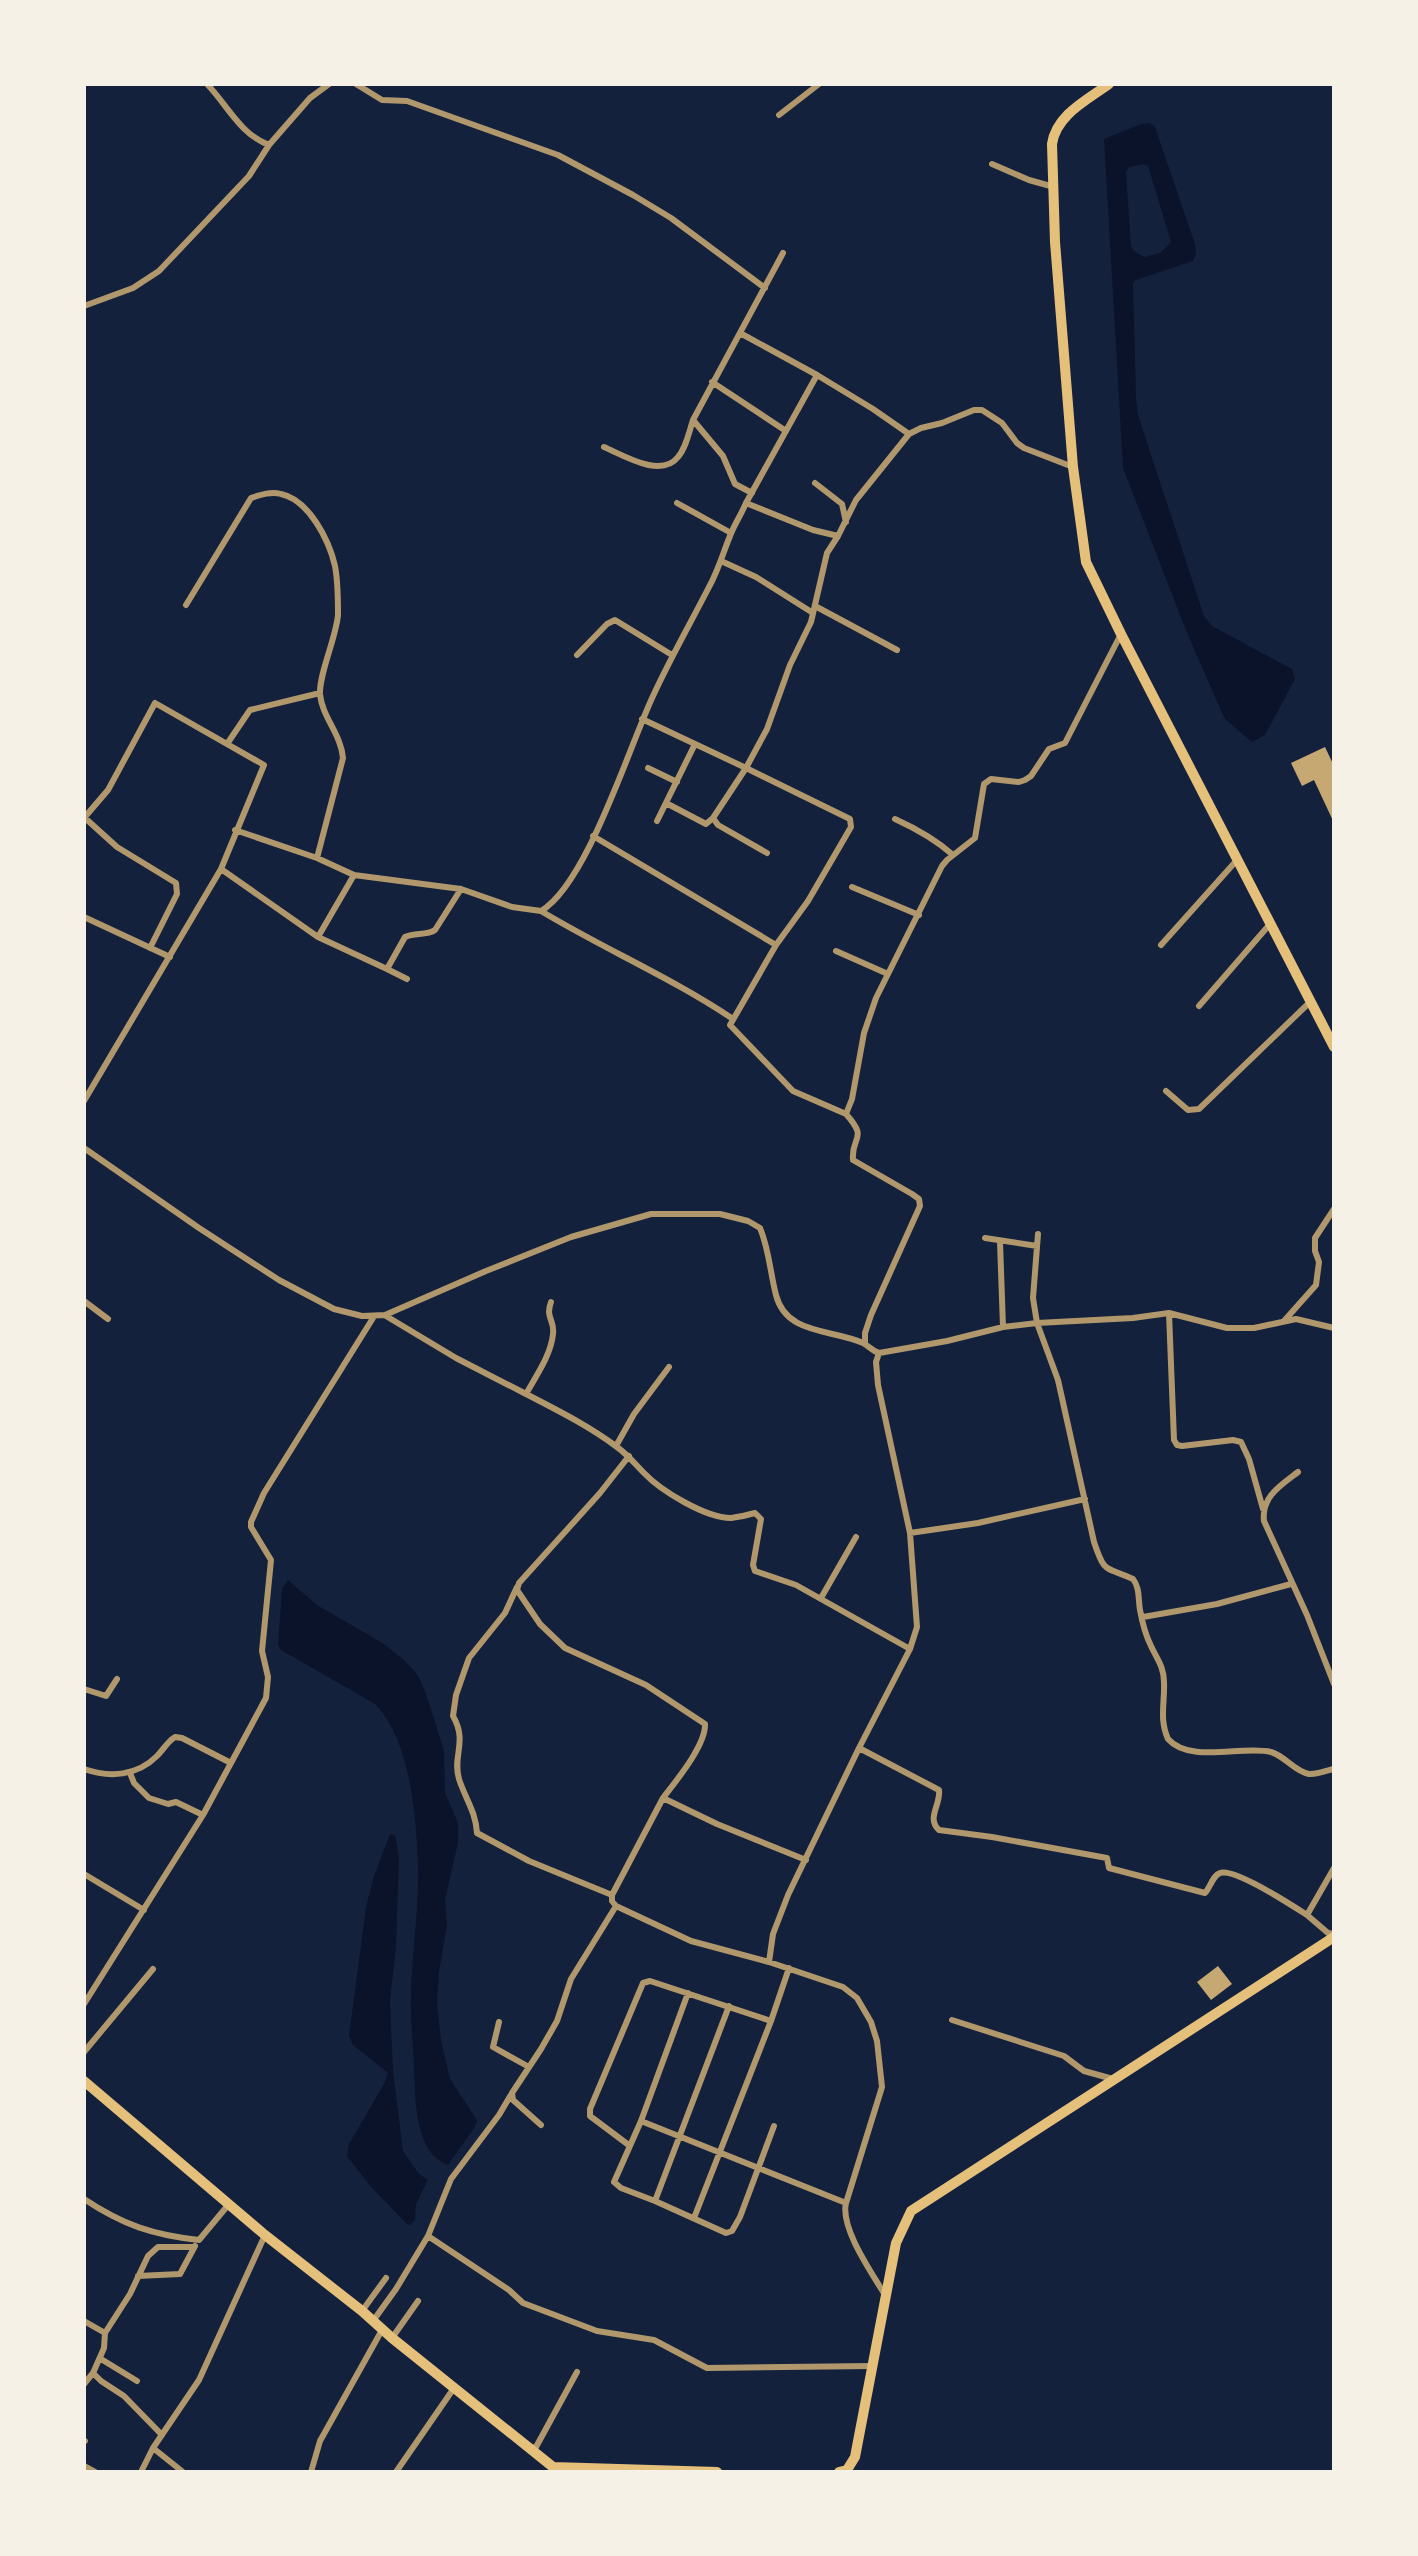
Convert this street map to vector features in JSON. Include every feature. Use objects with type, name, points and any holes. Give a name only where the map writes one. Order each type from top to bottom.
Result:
[{"type":"main road","points":[[1109,84],[1074,109],[1057,128],[1052,144],[1055,242],[1073,467],[1086,562],[1334,1047]]},
{"type":"main road","points":[[839,2472],[847,2470],[855,2457],[896,2243],[911,2211],[1206,2022],[1334,1935]]},
{"type":"main road","points":[[84,2081],[265,2235],[555,2469],[717,2472]]},
{"type":"street","points":[[207,84],[225,103],[241,128],[269,145]]},
{"type":"street","points":[[84,306],[133,288],[159,271],[249,176],[269,145],[310,98],[329,84]]},
{"type":"street","points":[[356,84],[382,100],[407,101],[558,155],[671,218],[765,288]]},
{"type":"street","points":[[779,115],[819,84]]},
{"type":"street","points":[[992,164],[1054,187]]},
{"type":"street","points":[[604,447],[648,466],[669,464],[681,452],[712,382],[783,253]]},
{"type":"street","points":[[740,333],[817,375],[909,434]]},
{"type":"street","points":[[541,911],[560,895],[573,877],[642,719],[721,561],[731,533],[817,375]]},
{"type":"street","points":[[712,382],[786,431]]},
{"type":"street","points":[[666,803],[706,824],[746,768],[767,729],[814,610],[827,553],[856,500],[909,434],[974,410],[982,410],[1002,423],[1024,448],[1073,467]]},
{"type":"street","points":[[693,420],[723,456],[735,484],[752,493]]},
{"type":"street","points":[[815,483],[842,504],[846,522]]},
{"type":"street","points":[[186,605],[248,500],[269,493],[282,494],[295,501],[305,509],[328,544],[335,567],[338,617],[320,693],[325,712],[341,745],[343,758],[317,858]]},
{"type":"street","points":[[677,503],[731,533]]},
{"type":"street","points":[[746,503],[813,530],[838,536]]},
{"type":"street","points":[[721,561],[897,650]]},
{"type":"street","points":[[577,655],[607,624],[615,620],[672,655]]},
{"type":"street","points":[[846,1114],[852,1099],[864,1033],[876,998],[942,866],[975,838],[982,791],[987,781],[1025,780],[1049,749],[1065,743],[1121,634]]},
{"type":"street","points":[[227,744],[250,710],[320,693]]},
{"type":"street","points":[[84,1101],[221,869],[264,765],[262,761],[155,703],[108,790],[84,818],[117,847],[176,883],[177,894],[150,948]]},
{"type":"street","points":[[642,719],[851,821],[848,836],[808,901],[776,945],[730,1025],[793,1091],[846,1114],[857,1126],[853,1160],[919,1199],[920,1206],[871,1315],[865,1344]]},
{"type":"street","points":[[657,821],[695,744]]},
{"type":"street","points":[[648,768],[677,782]]},
{"type":"street","points":[[713,818],[718,825],[767,853]]},
{"type":"street","points":[[895,819],[930,836],[953,855]]},
{"type":"street","points":[[235,830],[317,858],[354,875],[461,889],[512,907],[541,911],[617,955],[676,982],[733,1019]]},
{"type":"street","points":[[593,836],[776,945]]},
{"type":"street","points":[[1161,945],[1237,860]]},
{"type":"street","points":[[221,869],[318,937],[407,979]]},
{"type":"street","points":[[318,937],[354,875]]},
{"type":"street","points":[[852,887],[919,915]]},
{"type":"street","points":[[387,969],[405,937],[432,932],[461,889]]},
{"type":"street","points":[[84,917],[170,957]]},
{"type":"street","points":[[1199,1006],[1270,924]]},
{"type":"street","points":[[836,951],[888,974]]},
{"type":"street","points":[[1166,1091],[1188,1110],[1199,1109],[1310,1002]]},
{"type":"street","points":[[84,1148],[279,1280],[334,1309],[373,1318],[571,1237],[651,1214],[720,1214],[760,1228],[783,1314],[789,1319],[865,1344],[879,1353],[1003,1327],[1169,1313],[1237,1329],[1296,1319],[1334,1328]]},
{"type":"street","points":[[1284,1321],[1316,1285],[1319,1262],[1315,1238],[1334,1209]]},
{"type":"street","points":[[1038,1234],[1033,1298],[1037,1323],[1058,1380],[1101,1563],[1111,1572],[1136,1581],[1151,1647],[1160,1658],[1163,1670],[1161,1710],[1165,1733],[1171,1743],[1183,1748],[1217,1753],[1273,1753],[1311,1774],[1334,1769]]},
{"type":"street","points":[[985,1238],[1037,1246]]},
{"type":"street","points":[[1000,1242],[1003,1327]]},
{"type":"street","points":[[84,1301],[108,1319]]},
{"type":"street","points":[[526,1394],[549,1351],[553,1335],[548,1316],[551,1302]]},
{"type":"street","points":[[1169,1313],[1174,1440],[1182,1446],[1233,1440],[1241,1442],[1249,1459],[1264,1521],[1307,1615],[1334,1684]]},
{"type":"street","points":[[385,1315],[456,1358],[578,1421],[629,1456],[645,1475],[670,1494],[729,1518],[759,1515],[761,1519],[753,1565],[755,1571],[796,1585],[910,1649]]},
{"type":"street","points":[[84,2004],[203,1815],[261,1708],[268,1690],[262,1651],[271,1560],[251,1522],[264,1493],[373,1318]]},
{"type":"street","points":[[769,1962],[773,1934],[788,1895],[910,1649],[917,1627],[910,1533],[878,1385],[876,1362],[879,1353]]},
{"type":"street","points":[[616,1446],[634,1414],[669,1367]]},
{"type":"street","points":[[612,1895],[529,1861],[477,1833],[476,1820],[458,1776],[461,1730],[453,1716],[469,1658],[505,1613],[517,1587],[629,1456]]},
{"type":"street","points":[[1263,1509],[1281,1485],[1298,1472]]},
{"type":"street","points":[[910,1533],[978,1523],[1085,1499]]},
{"type":"street","points":[[821,1598],[856,1537]]},
{"type":"street","points":[[1143,1617],[1217,1604],[1291,1584]]},
{"type":"street","points":[[517,1587],[540,1624],[565,1648],[646,1685],[705,1724],[702,1738],[663,1798],[612,1895],[616,1906],[691,1941],[789,1968],[843,1987],[853,1993],[871,2022],[877,2041],[882,2087],[846,2203],[845,2220],[885,2295]]},
{"type":"street","points":[[84,1689],[106,1696],[117,1679]]},
{"type":"street","points":[[84,1769],[99,1773],[130,1773],[143,1768],[175,1737],[231,1763]]},
{"type":"street","points":[[859,1748],[935,1786],[940,1795],[933,1823],[939,1830],[1107,1858],[1109,1868],[1205,1893],[1216,1875],[1229,1873],[1267,1890],[1334,1935]]},
{"type":"street","points":[[130,1773],[134,1783],[149,1798],[168,1804],[179,1803],[203,1815]]},
{"type":"street","points":[[663,1798],[708,1821],[806,1860]]},
{"type":"street","points":[[1307,1915],[1334,1868]]},
{"type":"street","points":[[84,1874],[144,1910]]},
{"type":"street","points":[[373,2321],[428,2236],[451,2179],[499,2115],[557,2021],[571,1979],[616,1906]]},
{"type":"street","points":[[694,2218],[789,1968]]},
{"type":"street","points":[[84,2052],[153,1969]]},
{"type":"street","points":[[630,2146],[597,2124],[590,2116],[590,2109],[642,1985],[650,1981],[771,2021]]},
{"type":"street","points":[[688,1993],[641,2121],[615,2177],[616,2186],[726,2233],[732,2231],[774,2126]]},
{"type":"street","points":[[655,2201],[729,2006]]},
{"type":"street","points":[[952,2020],[1051,2051],[1073,2060],[1084,2071],[1113,2079]]},
{"type":"street","points":[[499,2022],[493,2047],[529,2067]]},
{"type":"street","points":[[512,2093],[513,2100],[541,2125]]},
{"type":"street","points":[[641,2121],[846,2203]]},
{"type":"street","points":[[84,2199],[128,2225],[152,2233],[199,2240]]},
{"type":"street","points":[[138,2276],[180,2274],[194,2247],[229,2204]]},
{"type":"street","points":[[141,2472],[213,2354],[225,2320],[265,2235]]},
{"type":"street","points":[[428,2236],[509,2290],[523,2303],[597,2331],[654,2340],[707,2368],[872,2366]]},
{"type":"street","points":[[84,2384],[101,2359],[105,2333],[130,2294],[148,2256],[158,2247],[194,2247]]},
{"type":"street","points":[[362,2311],[386,2278]]},
{"type":"street","points":[[392,2338],[418,2301]]},
{"type":"street","points":[[84,2321],[105,2333]]},
{"type":"street","points":[[311,2472],[320,2441],[382,2330]]},
{"type":"street","points":[[101,2359],[137,2381]]},
{"type":"street","points":[[530,2448],[536,2447],[541,2440],[577,2372]]},
{"type":"street","points":[[93,2373],[124,2396],[162,2435]]},
{"type":"street","points":[[396,2472],[454,2388]]},
{"type":"street","points":[[153,2448],[183,2472]]},
{"type":"street","points":[[84,2466],[95,2472]]},
{"type":"water","points":[[1150,123],[1155,127],[1196,254],[1193,261],[1133,283],[1138,415],[1204,616],[1212,626],[1292,669],[1295,679],[1265,735],[1252,742],[1222,713],[1185,628],[1123,468],[1104,139]],"holes":[[[1148,166],[1171,242],[1160,253],[1144,257],[1131,246],[1126,172],[1129,167]]]},
{"type":"water","points":[[288,1580],[317,1605],[384,1644],[417,1674],[444,1750],[445,1793],[458,1823],[458,1843],[445,1900],[447,1925],[437,2001],[441,2041],[450,2079],[477,2120],[448,2165],[435,2157],[426,2145],[416,2107],[411,2003],[418,1866],[416,1825],[404,1759],[397,1738],[375,1704],[281,1650],[278,1645],[282,1589]]},
{"type":"water","points":[[390,1834],[395,1835],[399,1856],[396,1947],[390,2001],[393,2071],[403,2151],[419,2174],[428,2180],[416,2204],[415,2220],[410,2225],[371,2187],[347,2156],[349,2144],[388,2073],[353,2045],[349,2036],[366,1907]]},
{"type":"building","points":[[1325,747],[1334,766],[1334,823],[1314,780],[1302,786],[1291,763]]},
{"type":"building","points":[[1218,1966],[1232,1984],[1211,2000],[1197,1982]]}]
